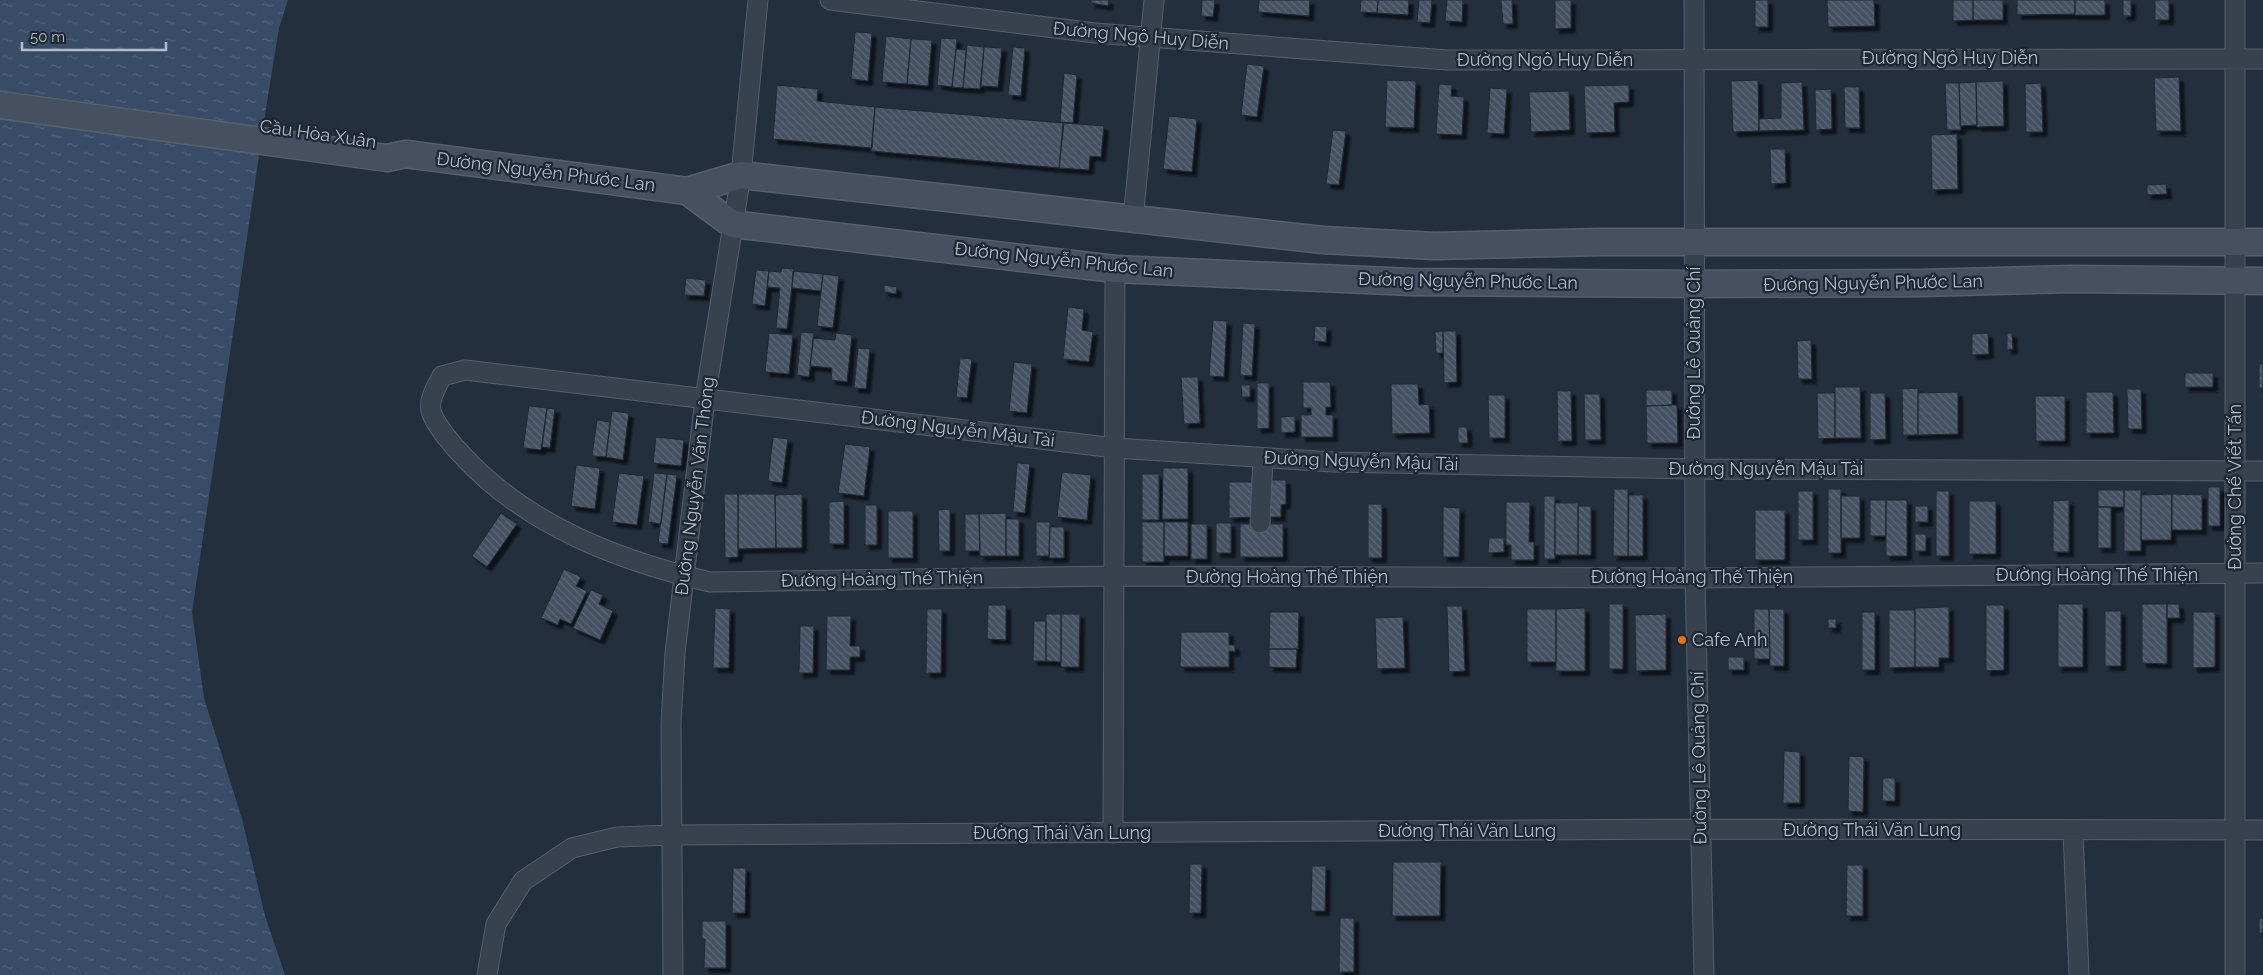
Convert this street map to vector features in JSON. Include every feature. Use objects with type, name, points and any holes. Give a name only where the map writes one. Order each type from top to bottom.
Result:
[{"type":"main road","name":"Cầu Hòa Xuân","points":[[0,90],[390,144],[406,154]]},
{"type":"main road","name":"Cầu Hòa Xuân","points":[[0,105],[387,158],[406,154]]},
{"type":"main road","name":"Đường Nguyễn Phước Lan","points":[[406,154],[687,191],[741,175],[1323,240],[1435,246],[1694,243],[2263,242]]},
{"type":"main road","name":"Đường Nguyễn Phước Lan","points":[[687,191],[732,224],[1115,269],[1448,283],[1694,284],[2072,280],[2263,281]]},
{"type":"street","name":"Đường Nguyễn Văn Thông","points":[[673,975],[671,724],[675,652],[705,399],[741,175],[758,0]]},
{"type":"street","name":"Đường Ngô Huy Diễn","points":[[830,0],[1095,33],[1447,60],[2263,58]]},
{"type":"street","points":[[1133,220],[1154,0]]},
{"type":"street","name":"Đường Lê Quảng Chí","points":[[1694,0],[1695,578],[1704,975]]},
{"type":"street","name":"Đường Chế Viết Tấn","points":[[2236,0],[2236,975]]},
{"type":"street","points":[[1113,833],[1115,269]]},
{"type":"street","name":"Đường Nguyễn Mậu Tài","points":[[465,370],[1115,448],[1333,462],[1694,469],[2263,470]]},
{"type":"street","name":"Đường Hoàng Thế Thiện","points":[[465,370],[442,376],[433,392],[431,411],[448,440],[485,480],[532,515],[600,548],[684,576],[710,582],[1114,576],[1695,578],[2263,573]]},
{"type":"street","points":[[1260,522],[1263,458]]},
{"type":"street","name":"Đường Thái Văn Lung","points":[[487,975],[496,924],[522,881],[572,848],[617,836],[672,834],[1700,829],[2263,830]]},
{"type":"street","points":[[2073,830],[2078,975]]},
{"type":"water","points":[[0,0],[288,0],[279,28],[266,108],[192,612],[204,698],[242,819],[265,916],[285,975],[0,975]]},
{"type":"building","points":[[1091,0],[1109,0],[1108,6],[1091,3]]},
{"type":"building","points":[[1202,0],[1215,0],[1213,17],[1201,16]]},
{"type":"building","points":[[1259,0],[1310,0],[1309,16],[1258,12]]},
{"type":"building","points":[[1361,0],[1378,0],[1377,13],[1360,12]]},
{"type":"building","points":[[1378,0],[1409,0],[1408,15],[1377,13]]},
{"type":"building","points":[[1419,0],[1432,0],[1430,23],[1417,22]]},
{"type":"building","points":[[1447,0],[1463,0],[1462,22],[1445,21]]},
{"type":"building","points":[[1501,0],[1512,0],[1513,24],[1503,24]]},
{"type":"building","points":[[1555,0],[1571,0],[1571,28],[1555,29]]},
{"type":"building","points":[[1755,0],[1768,0],[1768,27],[1755,27]]},
{"type":"building","points":[[1827,0],[1874,0],[1875,26],[1828,27]]},
{"type":"building","points":[[1953,0],[1973,0],[1973,20],[1953,21]]},
{"type":"building","points":[[1973,0],[2003,0],[2003,20],[1973,20]]},
{"type":"building","points":[[2017,0],[2075,0],[2075,14],[2017,15]]},
{"type":"building","points":[[2075,0],[2105,0],[2105,15],[2075,15]]},
{"type":"building","points":[[2123,0],[2131,0],[2131,16],[2123,16]]},
{"type":"building","points":[[2155,0],[2169,0],[2169,20],[2155,20]]},
{"type":"building","points":[[855,32],[872,33],[868,81],[851,79]]},
{"type":"building","points":[[886,36],[911,39],[907,84],[882,82]]},
{"type":"building","points":[[941,38],[957,39],[952,87],[937,85]]},
{"type":"building","points":[[911,39],[932,40],[928,86],[907,84]]},
{"type":"building","points":[[967,45],[984,47],[980,89],[963,88]]},
{"type":"building","points":[[984,47],[1002,48],[998,87],[981,86]]},
{"type":"building","points":[[1013,47],[1025,48],[1021,96],[1008,95]]},
{"type":"building","points":[[956,49],[966,50],[963,88],[952,87]]},
{"type":"building","points":[[1247,64],[1264,66],[1257,117],[1241,115]]},
{"type":"building","points":[[1064,73],[1077,75],[1073,123],[1060,122]]},
{"type":"building","points":[[2179,77],[2181,131],[2156,131],[2154,78]]},
{"type":"building","points":[[1387,80],[1416,81],[1414,128],[1385,127]]},
{"type":"building","points":[[1758,80],[1759,131],[1733,132],[1731,81]]},
{"type":"building","points":[[2003,81],[2004,126],[1977,127],[1976,82]]},
{"type":"building","points":[[1802,82],[1804,130],[1759,131],[1759,119],[1781,118],[1781,83]]},
{"type":"building","points":[[1976,82],[1977,125],[1960,126],[1959,83]]},
{"type":"building","points":[[1945,83],[1959,83],[1961,130],[1947,130]]},
{"type":"building","points":[[2041,83],[2043,132],[2026,132],[2025,84]]},
{"type":"building","points":[[1439,84],[1452,85],[1451,96],[1464,97],[1462,135],[1436,134]]},
{"type":"building","points":[[777,85],[818,89],[817,101],[875,107],[872,148],[773,139]]},
{"type":"building","points":[[1629,85],[1629,102],[1614,103],[1615,132],[1586,133],[1584,86]]},
{"type":"building","points":[[1844,87],[1859,87],[1860,128],[1845,128]]},
{"type":"building","points":[[1490,88],[1507,89],[1504,134],[1487,133]]},
{"type":"building","points":[[1831,89],[1832,129],[1816,130],[1815,90]]},
{"type":"building","points":[[1569,91],[1570,130],[1531,132],[1529,92]]},
{"type":"building","points":[[875,107],[1063,123],[1059,168],[871,151]]},
{"type":"building","points":[[1169,116],[1197,119],[1192,172],[1163,169]]},
{"type":"building","points":[[1064,123],[1104,126],[1101,157],[1090,156],[1089,170],[1059,168]]},
{"type":"building","points":[[1333,130],[1346,131],[1339,185],[1326,184]]},
{"type":"building","points":[[1957,134],[1958,189],[1932,190],[1931,135]]},
{"type":"building","points":[[1770,149],[1785,149],[1786,183],[1771,184]]},
{"type":"building","points":[[2166,184],[2167,194],[2147,195],[2147,185]]},
{"type":"building","points":[[782,268],[794,269],[787,329],[776,328],[780,288],[767,287],[769,271],[781,272]]},
{"type":"building","points":[[756,270],[769,271],[765,306],[752,304]]},
{"type":"building","points":[[793,271],[823,274],[821,291],[792,288]]},
{"type":"building","points":[[823,274],[839,276],[833,328],[817,326]]},
{"type":"building","points":[[686,278],[706,280],[704,296],[684,295]]},
{"type":"building","points":[[884,285],[897,287],[896,294],[884,292]]},
{"type":"building","points":[[1068,307],[1084,309],[1082,330],[1093,332],[1089,362],[1063,359]]},
{"type":"building","points":[[1213,320],[1227,321],[1224,377],[1209,376]]},
{"type":"building","points":[[1243,323],[1255,324],[1252,376],[1240,375]]},
{"type":"building","points":[[1315,326],[1327,327],[1326,342],[1314,341]]},
{"type":"building","points":[[1443,331],[1443,353],[1436,353],[1435,332]]},
{"type":"building","points":[[1443,331],[1456,331],[1457,382],[1444,383]]},
{"type":"building","points":[[801,332],[814,333],[809,377],[797,375]]},
{"type":"building","points":[[769,333],[793,335],[789,374],[765,372]]},
{"type":"building","points":[[836,333],[852,335],[847,382],[831,380],[832,368],[810,366],[813,338],[835,340]]},
{"type":"building","points":[[1988,333],[1989,354],[1972,355],[1972,334]]},
{"type":"building","points":[[2007,333],[2012,333],[2013,349],[2007,350]]},
{"type":"building","points":[[1811,340],[1812,379],[1798,379],[1797,341]]},
{"type":"building","points":[[858,348],[870,349],[866,389],[854,388]]},
{"type":"building","points":[[960,358],[972,359],[967,398],[956,397]]},
{"type":"building","points":[[1014,362],[1032,364],[1027,413],[1009,411]]},
{"type":"building","points":[[2259,364],[2263,364],[2263,388],[2259,388]]},
{"type":"building","points":[[2185,373],[2213,373],[2213,387],[2185,387]]},
{"type":"building","points":[[1181,377],[1198,377],[1200,423],[1184,424]]},
{"type":"building","points":[[1303,382],[1330,382],[1331,407],[1326,407],[1326,415],[1333,415],[1333,437],[1301,437],[1301,415],[1311,415],[1311,408],[1303,408]]},
{"type":"building","points":[[1257,383],[1269,383],[1269,428],[1257,429]]},
{"type":"building","points":[[1391,384],[1418,384],[1419,405],[1429,404],[1430,433],[1392,434]]},
{"type":"building","points":[[1241,385],[1250,385],[1250,397],[1242,397]]},
{"type":"building","points":[[1835,387],[1860,387],[1861,438],[1835,438]]},
{"type":"building","points":[[1918,388],[1918,435],[1903,435],[1902,389]]},
{"type":"building","points":[[2127,389],[2141,389],[2142,429],[2128,429]]},
{"type":"building","points":[[1646,390],[1672,390],[1672,405],[1646,406]]},
{"type":"building","points":[[1557,391],[1571,391],[1572,441],[1558,441]]},
{"type":"building","points":[[1958,392],[1958,434],[1918,435],[1918,393]]},
{"type":"building","points":[[2086,392],[2113,392],[2114,433],[2086,433]]},
{"type":"building","points":[[1817,393],[1835,393],[1835,438],[1818,439]]},
{"type":"building","points":[[1870,393],[1885,393],[1886,439],[1870,440]]},
{"type":"building","points":[[1584,394],[1600,394],[1601,440],[1585,440]]},
{"type":"building","points":[[1488,395],[1505,395],[1505,438],[1489,438]]},
{"type":"building","points":[[2035,396],[2065,396],[2065,441],[2036,441]]},
{"type":"building","points":[[1677,405],[1678,443],[1647,443],[1646,406]]},
{"type":"building","points":[[529,406],[547,408],[541,450],[523,448]]},
{"type":"building","points":[[547,408],[555,409],[550,448],[542,447]]},
{"type":"building","points":[[612,411],[629,413],[623,460],[606,457]]},
{"type":"building","points":[[1295,416],[1295,432],[1281,433],[1281,417]]},
{"type":"building","points":[[597,420],[610,422],[606,457],[592,456]]},
{"type":"building","points":[[1458,427],[1467,427],[1468,443],[1458,443]]},
{"type":"building","points":[[656,437],[684,440],[681,466],[653,463]]},
{"type":"building","points":[[773,437],[788,439],[782,483],[768,481]]},
{"type":"building","points":[[845,444],[870,447],[864,496],[838,493]]},
{"type":"building","points":[[1017,463],[1030,464],[1025,513],[1013,512]]},
{"type":"building","points":[[576,465],[600,468],[595,509],[571,506]]},
{"type":"building","points":[[1163,468],[1188,468],[1188,519],[1162,519]]},
{"type":"building","points":[[1062,472],[1091,475],[1087,520],[1057,517]]},
{"type":"building","points":[[619,473],[644,476],[637,525],[612,522]]},
{"type":"building","points":[[654,473],[667,474],[661,524],[648,522]]},
{"type":"building","points":[[667,474],[677,475],[668,544],[658,543]]},
{"type":"building","points":[[1142,474],[1159,474],[1159,520],[1142,520]]},
{"type":"building","points":[[1268,480],[1286,480],[1286,504],[1281,505],[1281,517],[1268,517]]},
{"type":"building","points":[[1229,482],[1255,482],[1255,517],[1229,518]]},
{"type":"building","points":[[2208,487],[2220,487],[2220,526],[2208,526]]},
{"type":"building","points":[[1614,489],[1628,489],[1628,556],[1613,556]]},
{"type":"building","points":[[1828,489],[1841,489],[1841,553],[1828,553]]},
{"type":"building","points":[[2098,490],[2124,490],[2124,507],[2098,507]]},
{"type":"building","points":[[2124,490],[2141,490],[2141,551],[2124,551]]},
{"type":"building","points":[[1798,491],[1813,491],[1813,540],[1798,540]]},
{"type":"building","points":[[1936,491],[1949,491],[1949,556],[1936,556]]},
{"type":"building","points":[[724,494],[738,494],[738,557],[725,558]]},
{"type":"building","points":[[738,494],[775,494],[776,548],[738,549]]},
{"type":"building","points":[[802,494],[802,548],[776,548],[775,495]]},
{"type":"building","points":[[2172,494],[2202,495],[2202,530],[2172,530]]},
{"type":"building","points":[[2172,494],[2171,540],[2141,540],[2141,495]]},
{"type":"building","points":[[1629,495],[1643,495],[1643,556],[1628,556]]},
{"type":"building","points":[[1544,496],[1555,496],[1555,559],[1544,559]]},
{"type":"building","points":[[1841,496],[1860,496],[1860,538],[1841,538]]},
{"type":"building","points":[[1870,500],[1886,500],[1886,536],[1870,536]]},
{"type":"building","points":[[1886,500],[1907,500],[1907,556],[1886,556]]},
{"type":"building","points":[[2069,500],[2069,552],[2053,552],[2053,501]]},
{"type":"building","points":[[844,501],[844,544],[829,544],[829,502]]},
{"type":"building","points":[[1969,501],[1996,501],[1996,554],[1969,554]]},
{"type":"building","points":[[1506,502],[1530,502],[1529,542],[1534,542],[1534,560],[1511,560],[1511,545],[1506,545]]},
{"type":"building","points":[[1555,503],[1578,503],[1578,555],[1555,555]]},
{"type":"building","points":[[1368,504],[1382,504],[1382,558],[1368,558]]},
{"type":"building","points":[[865,505],[877,505],[877,545],[865,545]]},
{"type":"building","points":[[1578,506],[1591,506],[1591,555],[1578,555]]},
{"type":"building","points":[[1915,506],[1928,506],[1928,522],[1915,522]]},
{"type":"building","points":[[1443,507],[1460,508],[1459,557],[1443,557]]},
{"type":"building","points":[[2098,507],[2111,507],[2111,548],[2098,548]]},
{"type":"building","points":[[950,509],[950,551],[939,551],[938,510]]},
{"type":"building","points":[[1755,510],[1785,510],[1785,560],[1755,560]]},
{"type":"building","points":[[888,511],[913,511],[913,558],[888,558]]},
{"type":"building","points":[[501,513],[517,524],[487,567],[472,556]]},
{"type":"building","points":[[1006,513],[1006,556],[980,556],[979,514]]},
{"type":"building","points":[[965,514],[979,514],[980,551],[965,551]]},
{"type":"building","points":[[1006,519],[1019,519],[1019,556],[1006,556]]},
{"type":"building","points":[[1036,522],[1050,522],[1049,556],[1036,556]]},
{"type":"building","points":[[1142,522],[1164,522],[1164,562],[1142,562]]},
{"type":"building","points":[[1164,522],[1188,522],[1188,556],[1164,556]]},
{"type":"building","points":[[1216,523],[1231,523],[1231,553],[1216,553]]},
{"type":"building","points":[[1191,524],[1207,524],[1207,559],[1191,559]]},
{"type":"building","points":[[1240,524],[1283,524],[1283,557],[1240,557]]},
{"type":"building","points":[[1050,527],[1064,527],[1064,558],[1049,558]]},
{"type":"building","points":[[1915,534],[1926,534],[1926,551],[1915,551]]},
{"type":"building","points":[[1489,538],[1504,538],[1504,552],[1488,553]]},
{"type":"building","points":[[564,569],[581,577],[576,586],[587,591],[571,624],[560,619],[558,625],[541,618]]},
{"type":"building","points":[[591,590],[603,595],[599,604],[613,611],[600,640],[573,628]]},
{"type":"building","points":[[1609,604],[1623,604],[1623,669],[1609,669]]},
{"type":"building","points":[[2058,604],[2083,604],[2083,667],[2058,667]]},
{"type":"building","points":[[2142,604],[2167,604],[2167,664],[2142,663]]},
{"type":"building","points":[[2167,604],[2179,604],[2180,618],[2167,618]]},
{"type":"building","points":[[988,605],[1006,605],[1006,640],[987,639]]},
{"type":"building","points":[[1986,605],[2004,605],[2004,670],[1986,671]]},
{"type":"building","points":[[1447,606],[1462,606],[1465,671],[1449,672]]},
{"type":"building","points":[[1949,607],[1949,658],[1939,658],[1939,667],[1915,667],[1915,608]]},
{"type":"building","points":[[715,608],[730,609],[729,668],[713,668]]},
{"type":"building","points":[[1585,608],[1585,671],[1556,671],[1556,609]]},
{"type":"building","points":[[927,609],[942,609],[941,673],[926,673]]},
{"type":"building","points":[[1527,609],[1556,609],[1556,662],[1527,662]]},
{"type":"building","points":[[1754,609],[1769,609],[1770,659],[1754,659]]},
{"type":"building","points":[[1769,609],[1784,609],[1784,666],[1770,666]]},
{"type":"building","points":[[1889,610],[1915,610],[1915,667],[1889,668]]},
{"type":"building","points":[[2105,611],[2121,611],[2121,666],[2105,666]]},
{"type":"building","points":[[1270,612],[1299,612],[1298,649],[1269,649]]},
{"type":"building","points":[[1862,612],[1875,612],[1875,670],[1862,670]]},
{"type":"building","points":[[2193,612],[2215,612],[2215,667],[2193,668]]},
{"type":"building","points":[[1046,614],[1061,614],[1061,662],[1046,661]]},
{"type":"building","points":[[1061,614],[1080,614],[1079,667],[1061,667]]},
{"type":"building","points":[[1666,614],[1666,670],[1636,671],[1635,615]]},
{"type":"building","points":[[827,616],[851,616],[850,646],[860,646],[860,657],[850,657],[850,670],[826,670]]},
{"type":"building","points":[[1403,617],[1405,668],[1377,669],[1375,618]]},
{"type":"building","points":[[1828,619],[1836,619],[1836,628],[1828,628]]},
{"type":"building","points":[[1034,621],[1046,621],[1046,661],[1033,661]]},
{"type":"building","points":[[800,626],[814,626],[813,673],[799,673]]},
{"type":"building","points":[[1181,632],[1229,632],[1229,645],[1235,645],[1235,652],[1229,651],[1229,667],[1180,667]]},
{"type":"building","points":[[1269,649],[1297,649],[1296,668],[1269,667]]},
{"type":"building","points":[[1728,657],[1744,657],[1744,670],[1728,670]]},
{"type":"building","points":[[1784,751],[1800,752],[1800,803],[1783,803]]},
{"type":"building","points":[[1849,756],[1864,757],[1863,812],[1848,811]]},
{"type":"building","points":[[1883,778],[1895,778],[1895,801],[1882,801]]},
{"type":"building","points":[[1393,862],[1441,862],[1440,916],[1392,916]]},
{"type":"building","points":[[1190,864],[1202,864],[1201,913],[1189,913]]},
{"type":"building","points":[[1847,865],[1863,865],[1863,916],[1846,916]]},
{"type":"building","points":[[1312,866],[1326,866],[1325,911],[1311,911]]},
{"type":"building","points":[[733,868],[746,868],[745,913],[732,913]]},
{"type":"building","points":[[1340,918],[1354,918],[1354,972],[1339,972]]},
{"type":"building","points":[[2259,918],[2263,918],[2263,933],[2259,933]]},
{"type":"building","points":[[702,921],[726,921],[726,968],[704,968],[705,939],[702,939]]},
{"type":"place","name":"Cafe Anh","points":[[1682,640]]}]
